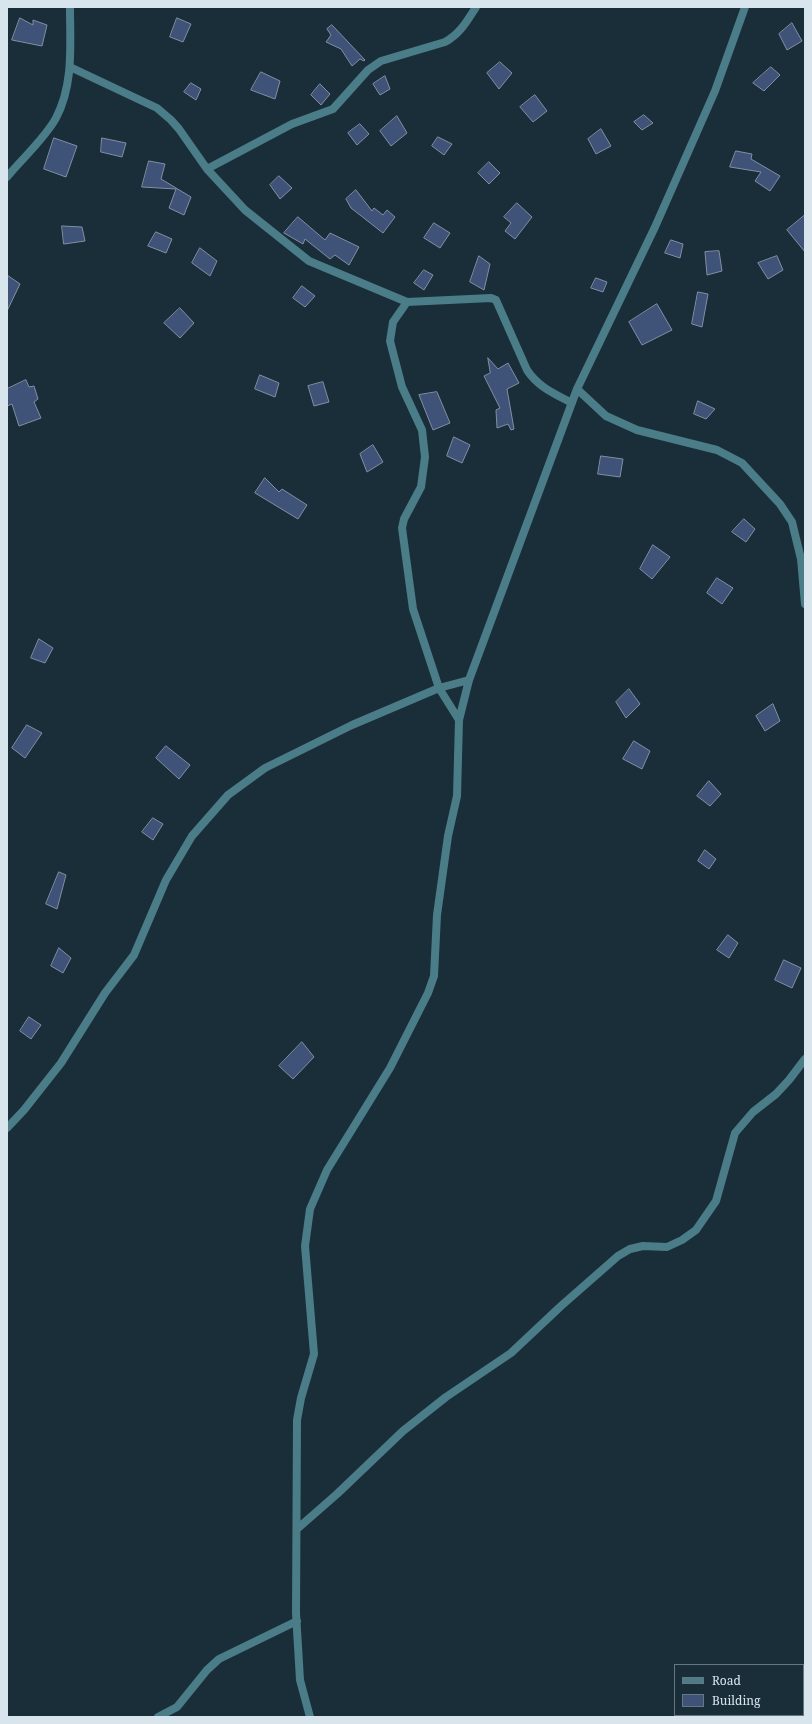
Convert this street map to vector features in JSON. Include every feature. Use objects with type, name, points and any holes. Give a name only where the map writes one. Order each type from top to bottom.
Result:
[{"type":"street","points":[[7,177],[56,119],[63,100],[70,67],[70,7]]},
{"type":"street","points":[[207,169],[292,124],[334,109],[368,70],[381,61],[445,42],[454,37],[476,7]]},
{"type":"street","points":[[310,1717],[300,1680],[297,1621],[297,1420],[301,1398],[314,1354],[305,1246],[310,1209],[327,1170],[390,1068],[428,993],[434,976],[437,915],[448,836],[457,796],[459,720],[468,680],[577,389],[662,213],[715,91],[745,7]]},
{"type":"street","points":[[70,67],[157,108],[179,129],[207,169],[244,210],[309,262],[407,302],[491,298],[496,300],[527,370],[534,380],[541,387],[572,403]]},
{"type":"street","points":[[407,302],[393,322],[390,341],[402,387],[422,430],[425,457],[421,488],[404,519],[402,528],[413,609],[439,688],[459,720]]},
{"type":"street","points":[[577,389],[606,416],[637,430],[716,450],[742,463],[780,504],[792,522],[801,559],[805,604]]},
{"type":"street","points":[[7,1128],[24,1110],[61,1063],[105,993],[134,955],[166,880],[192,836],[228,795],[265,768],[352,725],[439,688],[468,680]]},
{"type":"street","points":[[297,1529],[337,1494],[403,1431],[446,1397],[511,1353],[561,1306],[618,1256],[630,1249],[644,1246],[667,1246],[682,1240],[696,1230],[716,1201],[735,1133],[753,1112],[776,1094],[805,1059]]},
{"type":"street","points":[[158,1717],[177,1707],[207,1670],[219,1659],[297,1621]]},
{"type":"building","points":[[20,18],[33,25],[33,20],[47,25],[42,46],[12,40]]},
{"type":"building","points":[[177,18],[191,24],[183,42],[170,37]]},
{"type":"building","points":[[792,23],[802,41],[787,50],[779,34]]},
{"type":"building","points":[[332,25],[365,60],[364,61],[360,59],[352,66],[341,49],[326,42],[331,35],[327,29]]},
{"type":"building","points":[[500,62],[512,73],[499,89],[487,73]]},
{"type":"building","points":[[771,67],[780,75],[764,91],[753,83]]},
{"type":"building","points":[[261,72],[280,81],[275,99],[251,90]]},
{"type":"building","points":[[385,76],[390,89],[380,95],[373,84]]},
{"type":"building","points":[[191,83],[201,89],[196,100],[184,92]]},
{"type":"building","points":[[320,84],[330,94],[321,105],[311,95]]},
{"type":"building","points":[[535,95],[547,111],[533,122],[520,107]]},
{"type":"building","points":[[644,115],[653,123],[642,130],[634,122]]},
{"type":"building","points":[[397,116],[407,133],[391,146],[380,131]]},
{"type":"building","points":[[360,124],[369,134],[357,145],[348,133]]},
{"type":"building","points":[[601,129],[611,146],[596,154],[588,139]]},
{"type":"building","points":[[438,137],[452,144],[444,155],[432,146]]},
{"type":"building","points":[[54,138],[77,146],[66,177],[44,169]]},
{"type":"building","points":[[102,138],[126,143],[122,157],[101,152]]},
{"type":"building","points":[[736,151],[752,154],[751,159],[780,176],[770,191],[755,181],[761,172],[730,167]]},
{"type":"building","points":[[149,161],[165,164],[161,179],[191,197],[184,215],[169,208],[176,189],[142,187]]},
{"type":"building","points":[[489,162],[500,173],[489,184],[478,173]]},
{"type":"building","points":[[279,176],[292,188],[280,199],[270,185]]},
{"type":"building","points":[[356,190],[372,211],[374,208],[383,215],[387,210],[395,217],[383,233],[351,208],[346,199]]},
{"type":"building","points":[[517,203],[532,217],[515,239],[505,231],[511,223],[504,217]]},
{"type":"building","points":[[805,215],[805,252],[787,230]]},
{"type":"building","points":[[298,217],[325,240],[330,233],[359,247],[349,265],[335,255],[330,259],[305,239],[303,244],[284,233]]},
{"type":"building","points":[[434,223],[450,233],[440,248],[424,238]]},
{"type":"building","points":[[62,226],[82,227],[85,241],[64,244]]},
{"type":"building","points":[[156,232],[172,239],[166,253],[148,246]]},
{"type":"building","points":[[671,240],[683,244],[680,258],[665,253]]},
{"type":"building","points":[[200,248],[217,261],[210,276],[192,263]]},
{"type":"building","points":[[719,251],[722,271],[707,275],[705,252]]},
{"type":"building","points":[[479,256],[490,264],[484,290],[470,282]]},
{"type":"building","points":[[777,256],[783,270],[768,279],[758,263]]},
{"type":"building","points":[[424,270],[433,275],[424,290],[414,283]]},
{"type":"building","points":[[7,275],[20,284],[7,311]]},
{"type":"building","points":[[596,278],[607,282],[603,292],[591,288]]},
{"type":"building","points":[[302,286],[315,296],[305,307],[293,298]]},
{"type":"building","points":[[698,292],[708,294],[702,327],[692,324]]},
{"type":"building","points":[[657,304],[672,330],[642,345],[629,322]]},
{"type":"building","points":[[180,308],[194,323],[180,338],[164,323]]},
{"type":"building","points":[[488,358],[498,369],[508,363],[519,383],[507,389],[514,429],[511,430],[508,424],[497,428],[496,410],[500,408],[484,376],[490,373]]},
{"type":"building","points":[[260,375],[279,383],[275,397],[255,389]]},
{"type":"building","points":[[26,380],[29,387],[34,386],[38,399],[34,402],[41,418],[19,426],[12,404],[7,406],[7,389]]},
{"type":"building","points":[[323,382],[329,402],[314,406],[308,386]]},
{"type":"building","points":[[437,392],[450,423],[433,430],[419,395]]},
{"type":"building","points":[[698,401],[715,409],[706,419],[694,414]]},
{"type":"building","points":[[454,437],[470,445],[462,463],[447,456]]},
{"type":"building","points":[[373,445],[383,462],[367,472],[360,454]]},
{"type":"building","points":[[601,456],[623,459],[620,477],[598,474]]},
{"type":"building","points":[[265,478],[279,492],[282,489],[307,505],[298,519],[255,493]]},
{"type":"building","points":[[744,519],[755,529],[746,542],[732,532]]},
{"type":"building","points":[[653,545],[670,557],[652,579],[640,569]]},
{"type":"building","points":[[717,578],[733,588],[722,604],[707,593]]},
{"type":"building","points":[[39,639],[53,648],[45,663],[31,658]]},
{"type":"building","points":[[629,689],[640,704],[626,718],[616,702]]},
{"type":"building","points":[[773,704],[780,721],[765,731],[756,716]]},
{"type":"building","points":[[27,725],[42,733],[25,758],[12,748]]},
{"type":"building","points":[[634,741],[650,751],[642,769],[623,759]]},
{"type":"building","points":[[166,746],[190,765],[179,779],[156,758]]},
{"type":"building","points":[[709,781],[721,794],[710,806],[697,796]]},
{"type":"building","points":[[153,818],[163,824],[153,840],[142,832]]},
{"type":"building","points":[[705,850],[716,859],[709,869],[698,861]]},
{"type":"building","points":[[59,872],[66,875],[57,909],[46,904]]},
{"type":"building","points":[[728,935],[738,943],[729,958],[717,950]]},
{"type":"building","points":[[59,948],[71,958],[63,973],[51,966]]},
{"type":"building","points":[[784,960],[801,968],[792,988],[775,980]]},
{"type":"building","points":[[29,1017],[41,1025],[31,1039],[20,1031]]},
{"type":"building","points":[[302,1042],[314,1057],[293,1079],[279,1066]]}]
